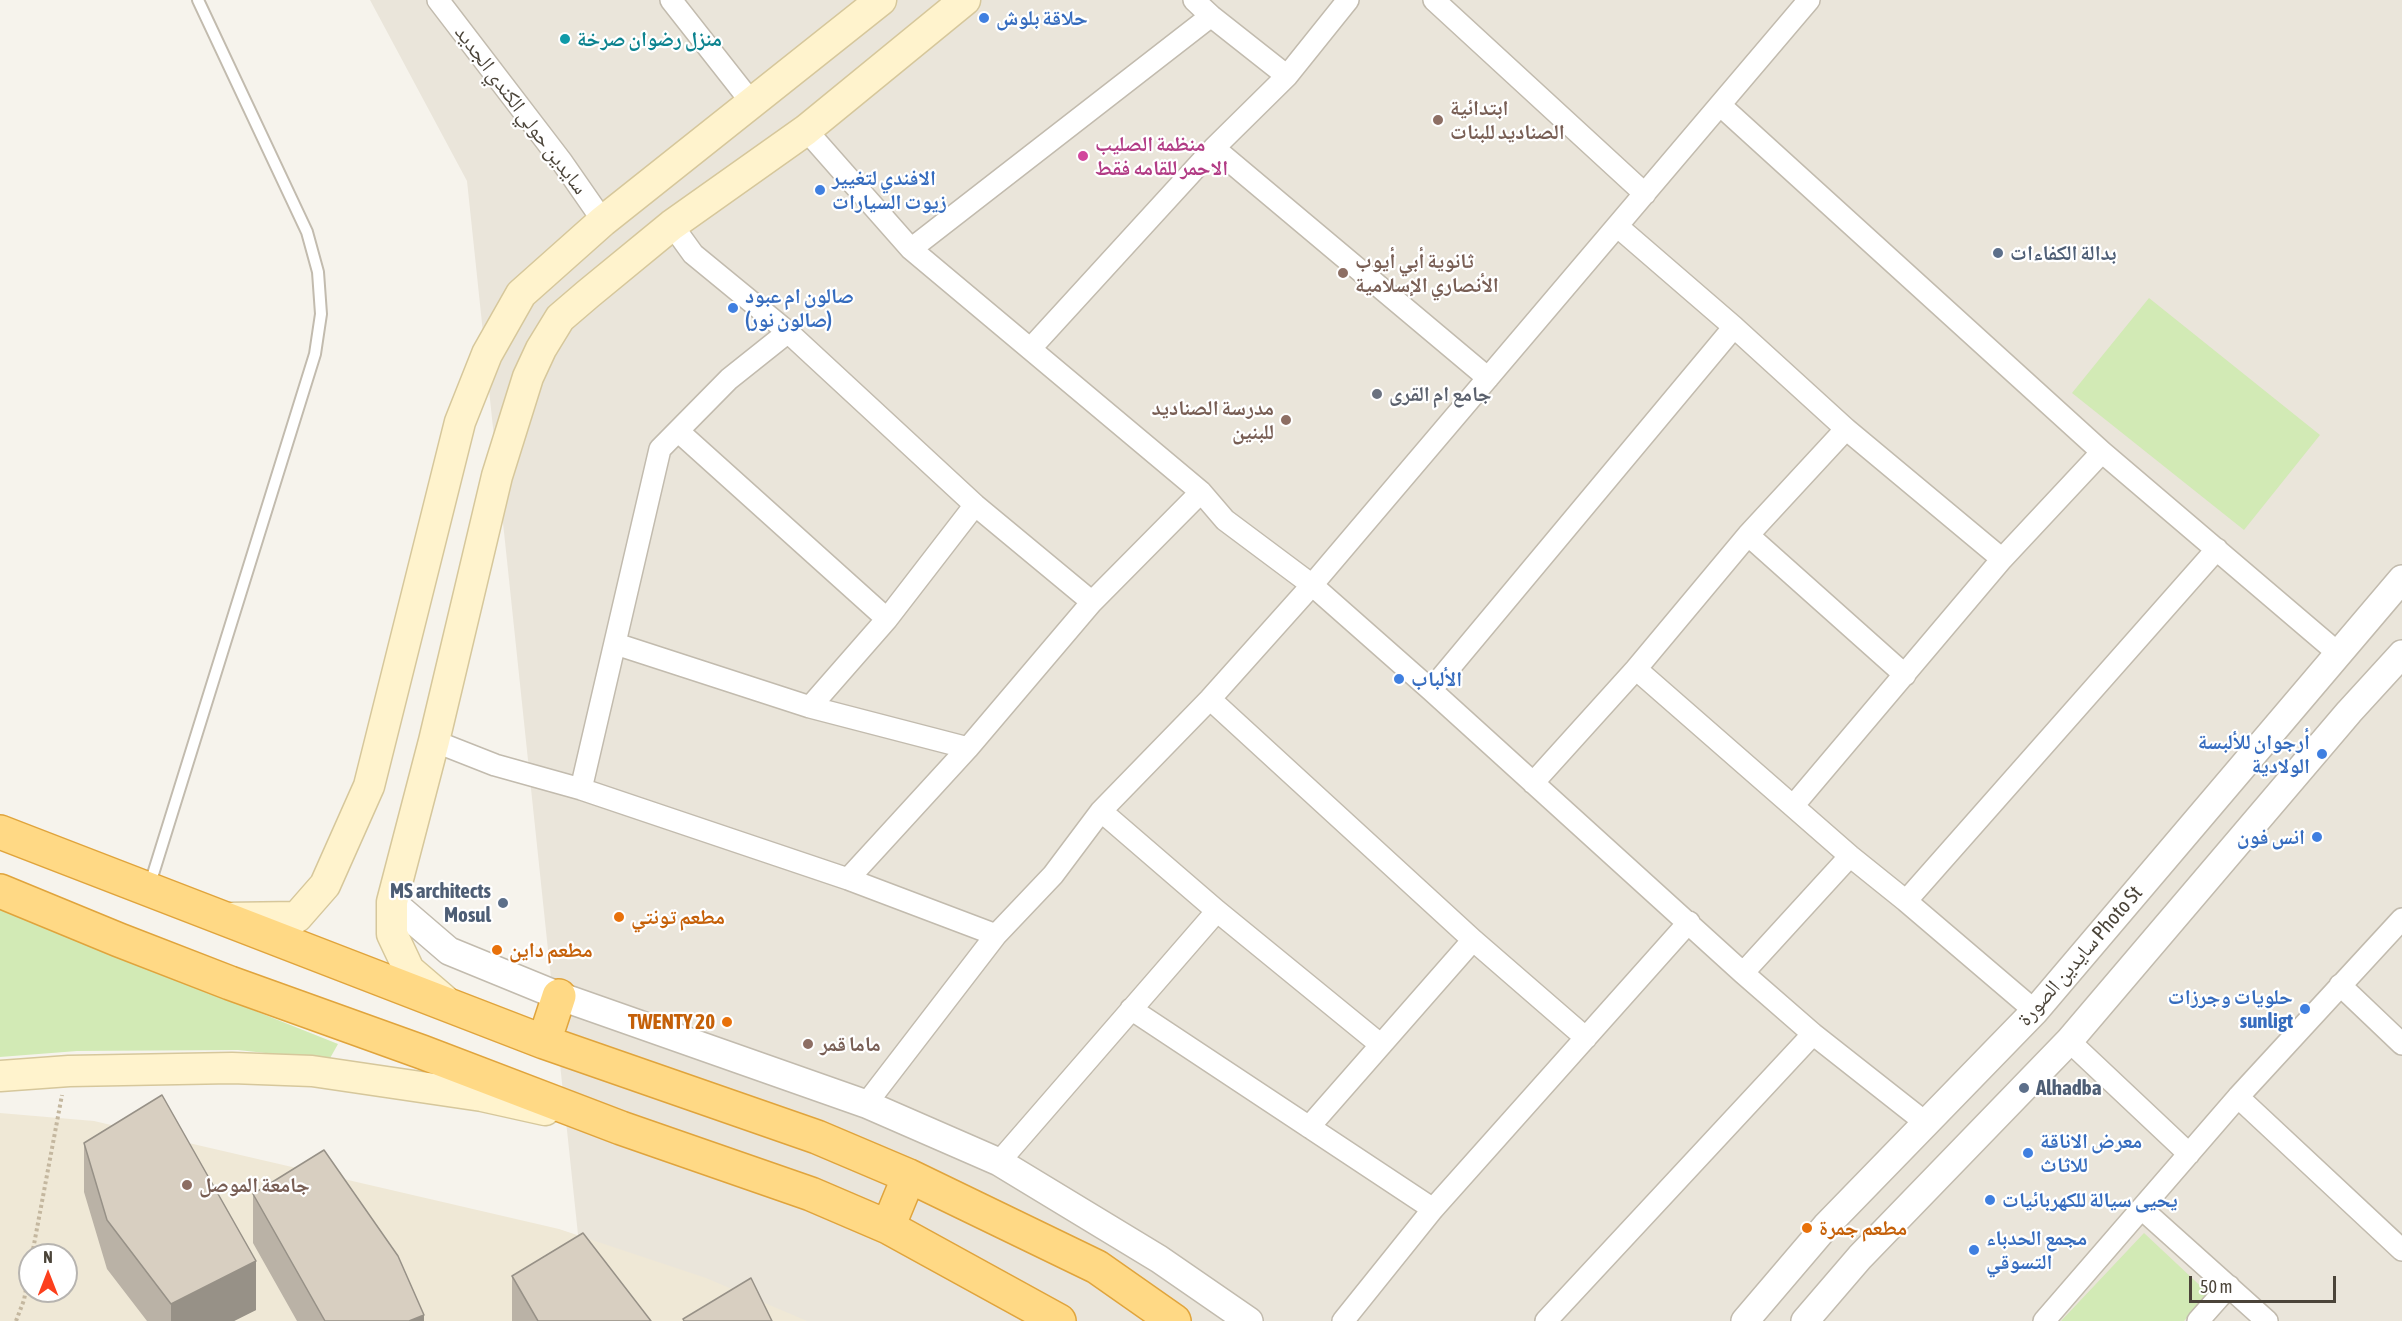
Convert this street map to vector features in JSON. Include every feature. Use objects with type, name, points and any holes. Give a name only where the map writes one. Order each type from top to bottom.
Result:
[{"type":"highway","points":[[0,832],[544,1042],[817,1137],[909,1176],[1097,1267],[1174,1321]]},
{"type":"highway","points":[[0,891],[230,983],[422,1052],[621,1128],[811,1194],[888,1227],[1059,1321]]},
{"type":"highway","points":[[544,1042],[559,996]]},
{"type":"highway","points":[[888,1227],[909,1176]]},
{"type":"main road","points":[[221,918],[297,917],[325,885],[369,786],[460,422],[487,354],[521,294],[603,221],[881,0]]},
{"type":"main road","points":[[453,1008],[409,970],[392,934],[392,902],[434,741],[497,476],[528,377],[541,349],[560,318],[672,225],[806,130],[964,0]]},
{"type":"main road","points":[[487,354],[528,377]]},
{"type":"main road","points":[[0,1076],[69,1071],[232,1068],[312,1071],[482,1096],[621,1128]]},
{"type":"street","name":"سايدين حولي الكندي الجديد","points":[[438,0],[562,162],[603,221]]},
{"type":"street","points":[[671,0],[752,103]]},
{"type":"street","points":[[1194,0],[1287,76]]},
{"type":"street","points":[[1031,348],[1214,148],[1287,76],[1348,0]]},
{"type":"street","points":[[866,1104],[996,935],[1053,875],[1101,812],[1210,699],[1312,585],[1809,0]]},
{"type":"street","points":[[1438,1],[1645,194]]},
{"type":"street","points":[[910,249],[1211,16]]},
{"type":"street","points":[[1720,105],[2102,452],[2339,654]]},
{"type":"street","points":[[806,130],[910,249],[1201,492],[1225,520],[1312,585],[1743,973],[1813,1034],[1926,1123]]},
{"type":"street","points":[[1214,148],[1488,378]]},
{"type":"street","points":[[672,225],[693,254],[788,332],[975,505],[1092,602]]},
{"type":"street","points":[[1617,226],[1734,327],[1846,429],[2002,559]]},
{"type":"street","points":[[1431,690],[1734,327]]},
{"type":"street","points":[[581,789],[660,449],[729,379],[788,332]]},
{"type":"street","points":[[1533,783],[1636,669],[1748,535],[1846,429]]},
{"type":"street","points":[[678,431],[887,619]]},
{"type":"street","points":[[1793,806],[2002,559],[2102,452]]},
{"type":"street","points":[[848,879],[969,748],[1092,602],[1201,492]]},
{"type":"street","points":[[810,707],[887,619],[975,505]]},
{"type":"street","points":[[1748,535],[1905,675]]},
{"type":"street","points":[[1906,901],[2217,549]]},
{"type":"street","name":"سايدين الصورة Photo St","points":[[1746,1321],[1826,1226],[2035,1011],[2402,579]]},
{"type":"street","points":[[616,644],[810,707],[969,748]]},
{"type":"street","points":[[1805,1321],[1860,1257],[2069,1041],[2349,712],[2402,654]]},
{"type":"street","points":[[1636,669],[1850,856],[2035,1011]]},
{"type":"street","points":[[2314,683],[2349,712]]},
{"type":"street","points":[[1210,699],[1473,940],[1586,1038]]},
{"type":"street","points":[[434,741],[495,765],[581,789],[848,879],[996,935]]},
{"type":"street","points":[[1101,812],[1217,911],[1381,1045]]},
{"type":"street","points":[[1743,973],[1850,856]]},
{"type":"street","points":[[392,902],[449,951],[559,996],[866,1104],[999,1162],[1159,1259],[1249,1321]]},
{"type":"street","points":[[999,1162],[1217,911]]},
{"type":"street","points":[[2044,1321],[2238,1097],[2402,919]]},
{"type":"street","points":[[1343,1321],[1433,1209],[1689,922]]},
{"type":"street","points":[[1309,1127],[1473,940]]},
{"type":"street","points":[[2340,985],[2402,1044]]},
{"type":"street","points":[[1131,1009],[1433,1209]]},
{"type":"street","points":[[1546,1321],[1813,1034]]},
{"type":"street","points":[[2069,1041],[2189,1154]]},
{"type":"street","points":[[2238,1097],[2402,1250]]},
{"type":"street","points":[[2142,1209],[2267,1321]]},
{"type":"street","points":[[2198,1321],[2229,1286]]},
{"type":"lane","points":[[148,890],[315,354],[321,314],[318,272],[307,232],[198,0]]},
{"type":"path","points":[[34,1243],[61,1097],[69,1071]]},
{"type":"path","points":[[16,1321],[23,1303]]},
{"type":"shaded area","points":[[370,0],[2402,0],[2402,1321],[674,1321],[583,1282],[467,181]]},
{"type":"shaded area","name":"جامعة الموصل","points":[[0,1113],[94,1121],[559,1229],[706,1278],[807,1321],[0,1321]]},
{"type":"green space","points":[[2149,298],[2320,435],[2244,530],[2072,393]]},
{"type":"green space","points":[[0,909],[338,1044],[329,1060],[238,1050],[77,1051],[0,1057]]},
{"type":"green space","points":[[2144,1233],[2209,1294],[2184,1321],[2061,1321]]},
{"type":"building","points":[[162,1095],[256,1261],[171,1304],[107,1220],[84,1143]]},
{"type":"building","points":[[324,1150],[398,1256],[424,1315],[409,1321],[325,1321],[253,1194]]},
{"type":"building","points":[[583,1233],[651,1321],[538,1321],[512,1276]]},
{"type":"building","points":[[751,1278],[772,1321],[684,1321],[683,1319]]},
{"type":"place","name":"حلاقة بلوش","points":[[984,18]]},
{"type":"place","name":"منزل رضوان صرخة","points":[[565,39]]},
{"type":"place","name":"ابتدائية الصناديد للبنات","points":[[1438,120]]},
{"type":"place","name":"منظمة الصليب الاحمر للقامه فقط","points":[[1083,156]]},
{"type":"place","name":"الافندي لتغيير زيوت السيارات","points":[[820,190]]},
{"type":"place","name":"بدالة الكفاءات","points":[[1998,253]]},
{"type":"place","name":"ثانوية أبي أيوب الأنصاري الإسلامية","points":[[1343,273]]},
{"type":"place","name":"صالون ام عبود (صالون نور)","points":[[733,308]]},
{"type":"place","name":"جامع ام القرى","points":[[1377,394]]},
{"type":"place","name":"مدرسة الصناديد للبنين","points":[[1286,420]]},
{"type":"place","name":"الألباب","points":[[1399,679]]},
{"type":"place","name":"أرجوان للألبسة الولادية","points":[[2322,754]]},
{"type":"place","name":"انس فون","points":[[2317,837]]},
{"type":"place","name":"MS architects Mosul","points":[[503,903]]},
{"type":"place","name":"مطعم تونتي","points":[[619,917]]},
{"type":"place","name":"مطعم داين","points":[[497,950]]},
{"type":"place","name":"حلويات وجرزات sunligt","points":[[2305,1009]]},
{"type":"place","name":"TWENTY 20","points":[[727,1022]]},
{"type":"place","name":"ماما قمر","points":[[808,1044]]},
{"type":"place","name":"Alhadba","points":[[2024,1088]]},
{"type":"place","name":"معرض الاناقة للاثاث","points":[[2028,1153]]},
{"type":"place","name":"جامعة الموصل","points":[[187,1185]]},
{"type":"place","name":"يحيى سيالة للكهربائيات","points":[[1990,1200]]},
{"type":"place","name":"مطعم جمرة","points":[[1807,1228]]},
{"type":"place","name":"مجمع الحدباء التسوقي","points":[[1974,1250]]}]
